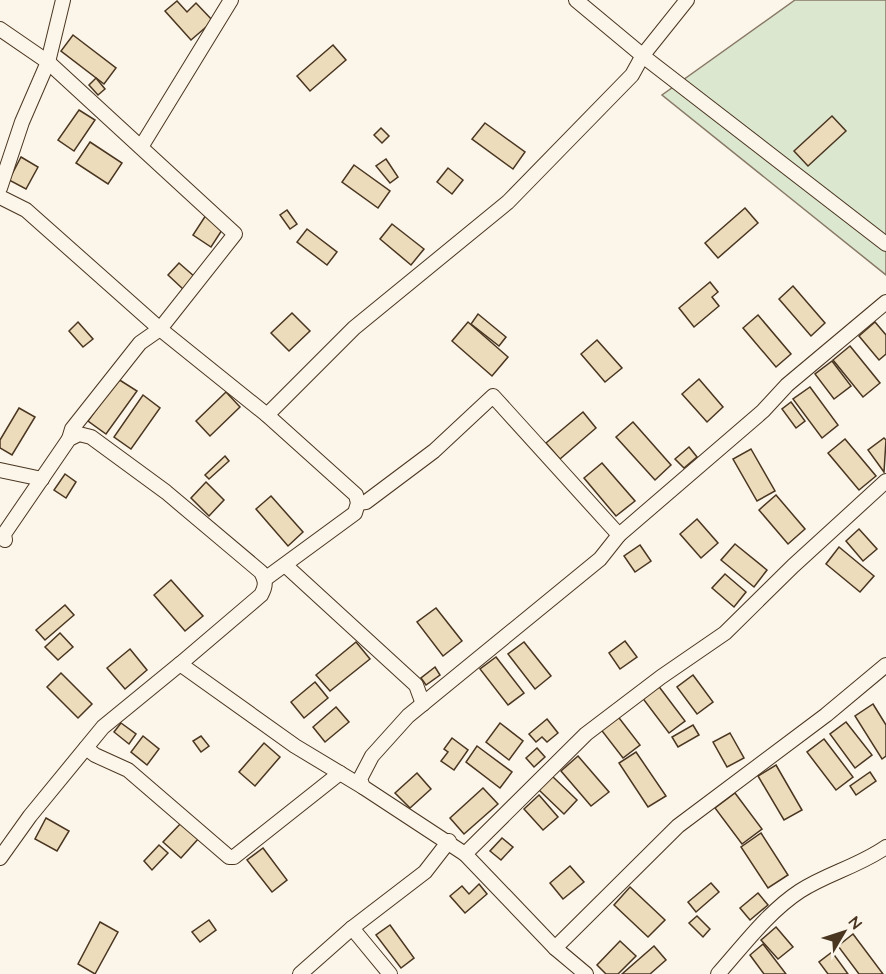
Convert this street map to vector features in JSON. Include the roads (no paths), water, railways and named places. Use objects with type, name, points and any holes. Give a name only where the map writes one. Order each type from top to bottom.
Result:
[{"type":"street","points":[[0,188],[22,122],[48,62],[63,0]]},
{"type":"street","points":[[141,147],[231,0]]},
{"type":"street","points":[[576,0],[886,244]]},
{"type":"street","points":[[267,415],[354,328],[508,202],[632,75],[643,55],[687,0]]},
{"type":"street","points":[[0,29],[48,62],[235,234],[160,329],[140,343],[72,429],[69,439],[4,534],[5,540]]},
{"type":"street","points":[[0,197],[26,210],[160,329],[267,415],[356,495],[358,503],[355,513],[265,579]]},
{"type":"street","points":[[363,787],[360,779],[372,756],[408,716],[600,559],[619,535],[763,411],[788,385],[886,302]]},
{"type":"street","points":[[358,503],[366,502],[434,451],[493,396],[619,535]]},
{"type":"street","points":[[0,858],[30,816],[103,727],[261,595],[265,588],[265,579],[261,572],[166,492],[92,437],[79,435],[69,439]]},
{"type":"street","points":[[0,470],[42,479]]},
{"type":"street","points":[[465,854],[586,734],[661,677],[725,633],[793,566],[886,481]]},
{"type":"street","points":[[285,565],[416,686],[423,704]]},
{"type":"street","points":[[180,664],[294,746],[448,841],[465,854],[555,948],[586,974]]},
{"type":"street","points":[[555,948],[678,826],[826,715],[886,665]]},
{"type":"street","points":[[86,748],[95,755],[128,770],[229,857],[234,857],[340,773]]},
{"type":"street","points":[[300,974],[352,928],[425,872],[448,841]]},
{"type":"street","points":[[718,974],[762,925],[798,893],[822,878],[864,862],[886,847]]},
{"type":"street","points":[[352,928],[390,974]]}]
